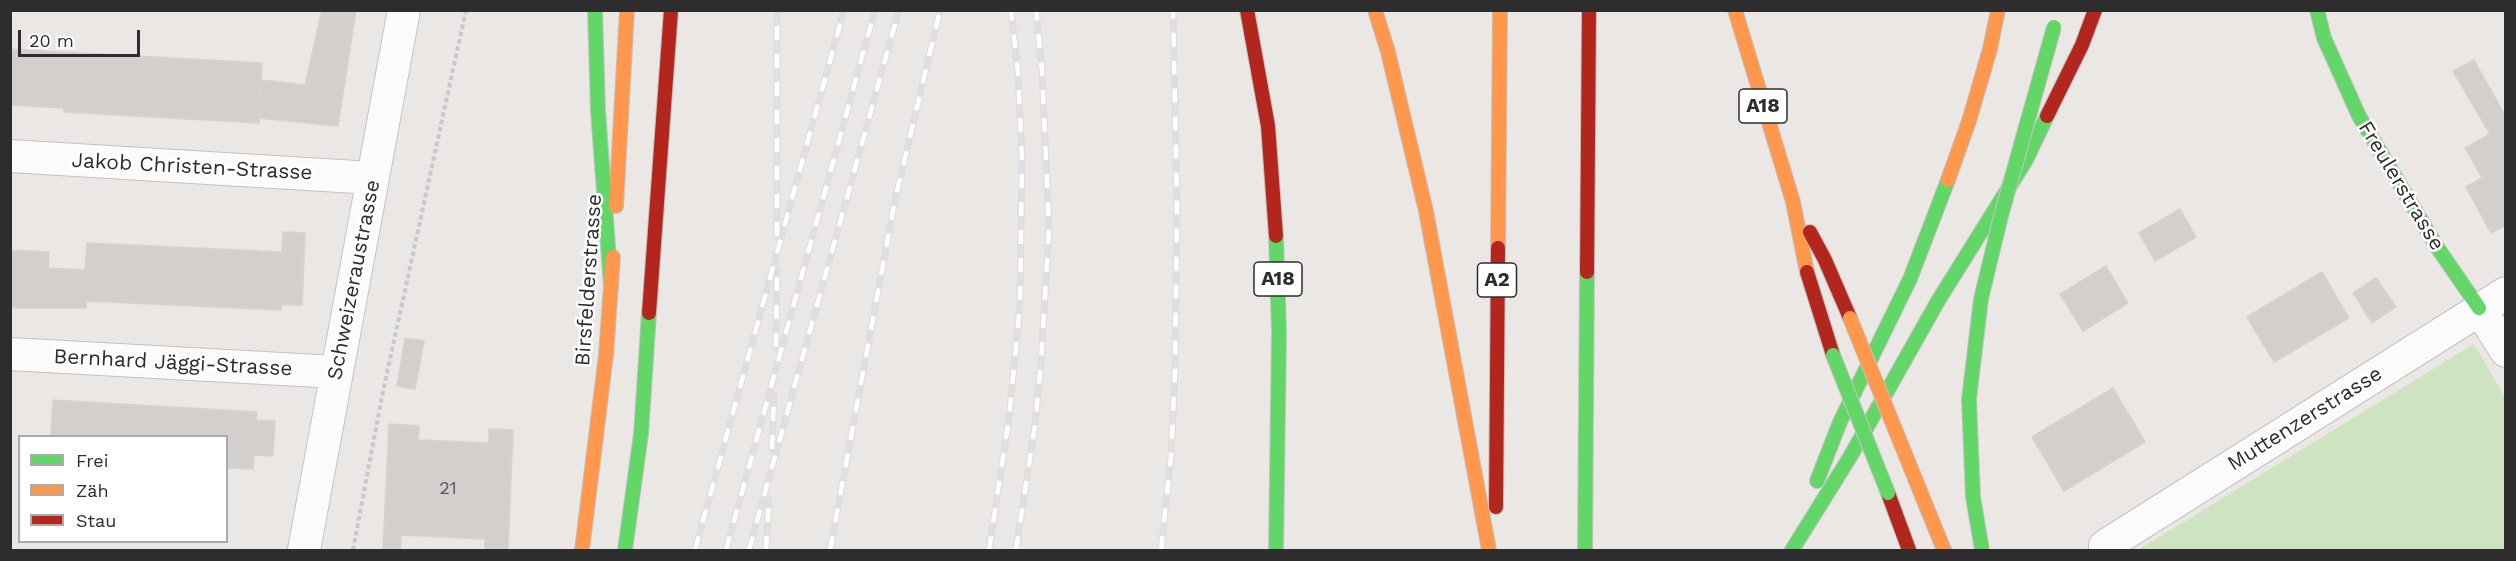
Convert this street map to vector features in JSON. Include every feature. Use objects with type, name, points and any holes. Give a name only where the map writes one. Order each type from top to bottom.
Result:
[{"type":"main road","points":[[595,10],[598,111],[611,286]]},
{"type":"main road","name":"Birsfelderstrasse","points":[[582,550],[603,378],[611,286],[627,10]]},
{"type":"main road","points":[[625,550],[641,434],[671,10]]},
{"type":"main road","name":"A18","points":[[1246,10],[1252,30],[1268,126],[1278,259],[1276,550]]},
{"type":"main road","name":"A18","points":[[1252,30],[1257,10]]},
{"type":"main road","points":[[1375,10],[1391,63],[1426,211],[1489,550]]},
{"type":"main road","name":"A2","points":[[1495,550],[1500,10]]},
{"type":"main road","points":[[1585,550],[1589,10]]},
{"type":"main road","name":"A18","points":[[1735,10],[1793,202],[1809,280],[1833,355],[1909,550]]},
{"type":"main road","points":[[1792,550],[1839,422],[1910,279],[1929,232],[1970,122],[1998,10]]},
{"type":"main road","points":[[1982,550],[1973,497],[1969,410],[1971,369],[1982,299],[2001,216],[2058,10]]},
{"type":"main road","points":[[1792,550],[1850,457],[1938,302],[2025,160],[2082,45],[2095,10]]},
{"type":"main road","name":"Freulerstrasse","points":[[2317,10],[2324,38],[2359,116],[2438,247],[2492,301]]},
{"type":"main road","points":[[1793,202],[1825,260],[1944,550]]},
{"type":"street","name":"Schweizeraustrasse","points":[[304,550],[404,10]]},
{"type":"street","name":"Jakob Christen-Strasse","points":[[10,156],[373,178]]},
{"type":"street","name":"Freulerstrasse","points":[[2492,301],[2505,351]]},
{"type":"street","name":"Muttenzerstrasse","points":[[2106,548],[2492,301]]},
{"type":"street","name":"Bernhard Jäggi-Strasse","points":[[10,354],[336,372]]},
{"type":"path","points":[[353,550],[385,384],[466,10]]},
{"type":"green space","points":[[2474,344],[2505,397],[2505,550],[2138,550]]},
{"type":"building","points":[[322,10],[356,10],[338,126],[259,118],[261,80],[305,85]]},
{"type":"building","points":[[10,49],[262,63],[259,123],[64,112],[64,108],[10,105]]},
{"type":"building","points":[[2474,60],[2506,117],[2506,225],[2491,233],[2466,187],[2482,178],[2465,148],[2490,134],[2453,71]]},
{"type":"building","points":[[2180,209],[2196,237],[2155,261],[2139,233]]},
{"type":"building","points":[[283,232],[305,233],[302,305],[281,305],[281,310],[86,301],[86,308],[10,308],[10,250],[49,252],[48,268],[85,270],[87,243],[282,252]]},
{"type":"building","points":[[2106,266],[2128,303],[2083,331],[2060,294]]},
{"type":"building","points":[[2322,272],[2349,318],[2274,362],[2247,317]]},
{"type":"building","points":[[2376,278],[2396,307],[2372,323],[2353,293]]},
{"type":"building","points":[[405,338],[424,341],[415,389],[397,386]]},
{"type":"building","points":[[2113,388],[2145,442],[2064,491],[2032,437]]},
{"type":"building","points":[[53,400],[257,412],[256,420],[275,421],[273,456],[254,455],[253,469],[228,468],[228,435],[51,435]]},
{"type":"building","points":[[389,424],[419,426],[418,440],[489,443],[489,429],[513,430],[508,550],[485,550],[485,539],[401,535],[400,550],[383,550]]},
{"type":"railway","points":[[777,10],[777,236]]},
{"type":"railway","points":[[695,550],[844,10]]},
{"type":"railway","points":[[726,550],[875,10]]},
{"type":"railway","points":[[749,550],[899,10]]},
{"type":"railway","points":[[830,550],[895,200],[940,10]]},
{"type":"railway","points":[[989,550],[1009,418],[1020,305],[1022,158],[1018,73],[1011,10]]},
{"type":"railway","points":[[1016,550],[1035,425],[1049,228],[1042,71],[1036,10]]},
{"type":"railway","points":[[1161,550],[1171,457],[1175,373],[1177,205],[1173,10]]},
{"type":"railway","points":[[776,347],[777,269]]},
{"type":"railway","points":[[772,449],[774,395]]},
{"type":"railway","points":[[766,550],[769,500]]},
{"type":"traffic: fast","points":[[595,10],[598,111],[611,286]]},
{"type":"traffic: fast","points":[[2317,10],[2324,38],[2359,116],[2437,247],[2479,308]]},
{"type":"traffic: fast","points":[[1981,299],[2001,216],[2054,27]]},
{"type":"traffic: fast","points":[[1792,550],[1850,457],[1938,301],[2026,160],[2047,116]]},
{"type":"traffic: fast","points":[[1817,481],[1840,422],[1910,279],[1948,180]]},
{"type":"traffic: fast","points":[[1276,236],[1279,333],[1276,550]]},
{"type":"traffic: fast","points":[[1585,550],[1587,272]]},
{"type":"traffic: fast","points":[[1981,299],[1969,399],[1973,497],[1982,550]]},
{"type":"traffic: fast","points":[[625,550],[641,434],[649,313]]},
{"type":"traffic: fast","points":[[1833,355],[1888,493]]},
{"type":"traffic: slow","points":[[616,206],[627,10]]},
{"type":"traffic: slow","points":[[1375,10],[1388,52],[1426,211],[1489,550]]},
{"type":"traffic: slow","points":[[1498,248],[1500,10]]},
{"type":"traffic: slow","points":[[1735,10],[1793,202],[1807,272]]},
{"type":"traffic: slow","points":[[1948,180],[1969,121],[1990,49],[1998,10]]},
{"type":"traffic: slow","points":[[582,550],[606,355],[613,257]]},
{"type":"traffic: slow","points":[[1850,318],[1916,481]]},
{"type":"traffic: slow","points":[[1916,481],[1944,550]]},
{"type":"traffic: jam","points":[[649,313],[671,10]]},
{"type":"traffic: jam","points":[[1247,10],[1268,126],[1276,236]]},
{"type":"traffic: jam","points":[[1587,272],[1589,10]]},
{"type":"traffic: jam","points":[[2047,116],[2082,45],[2095,10]]},
{"type":"traffic: jam","points":[[1810,232],[1850,318]]},
{"type":"traffic: jam","points":[[1496,507],[1498,248]]},
{"type":"traffic: jam","points":[[1807,272],[1833,355]]},
{"type":"traffic: jam","points":[[1888,493],[1909,550]]}]
